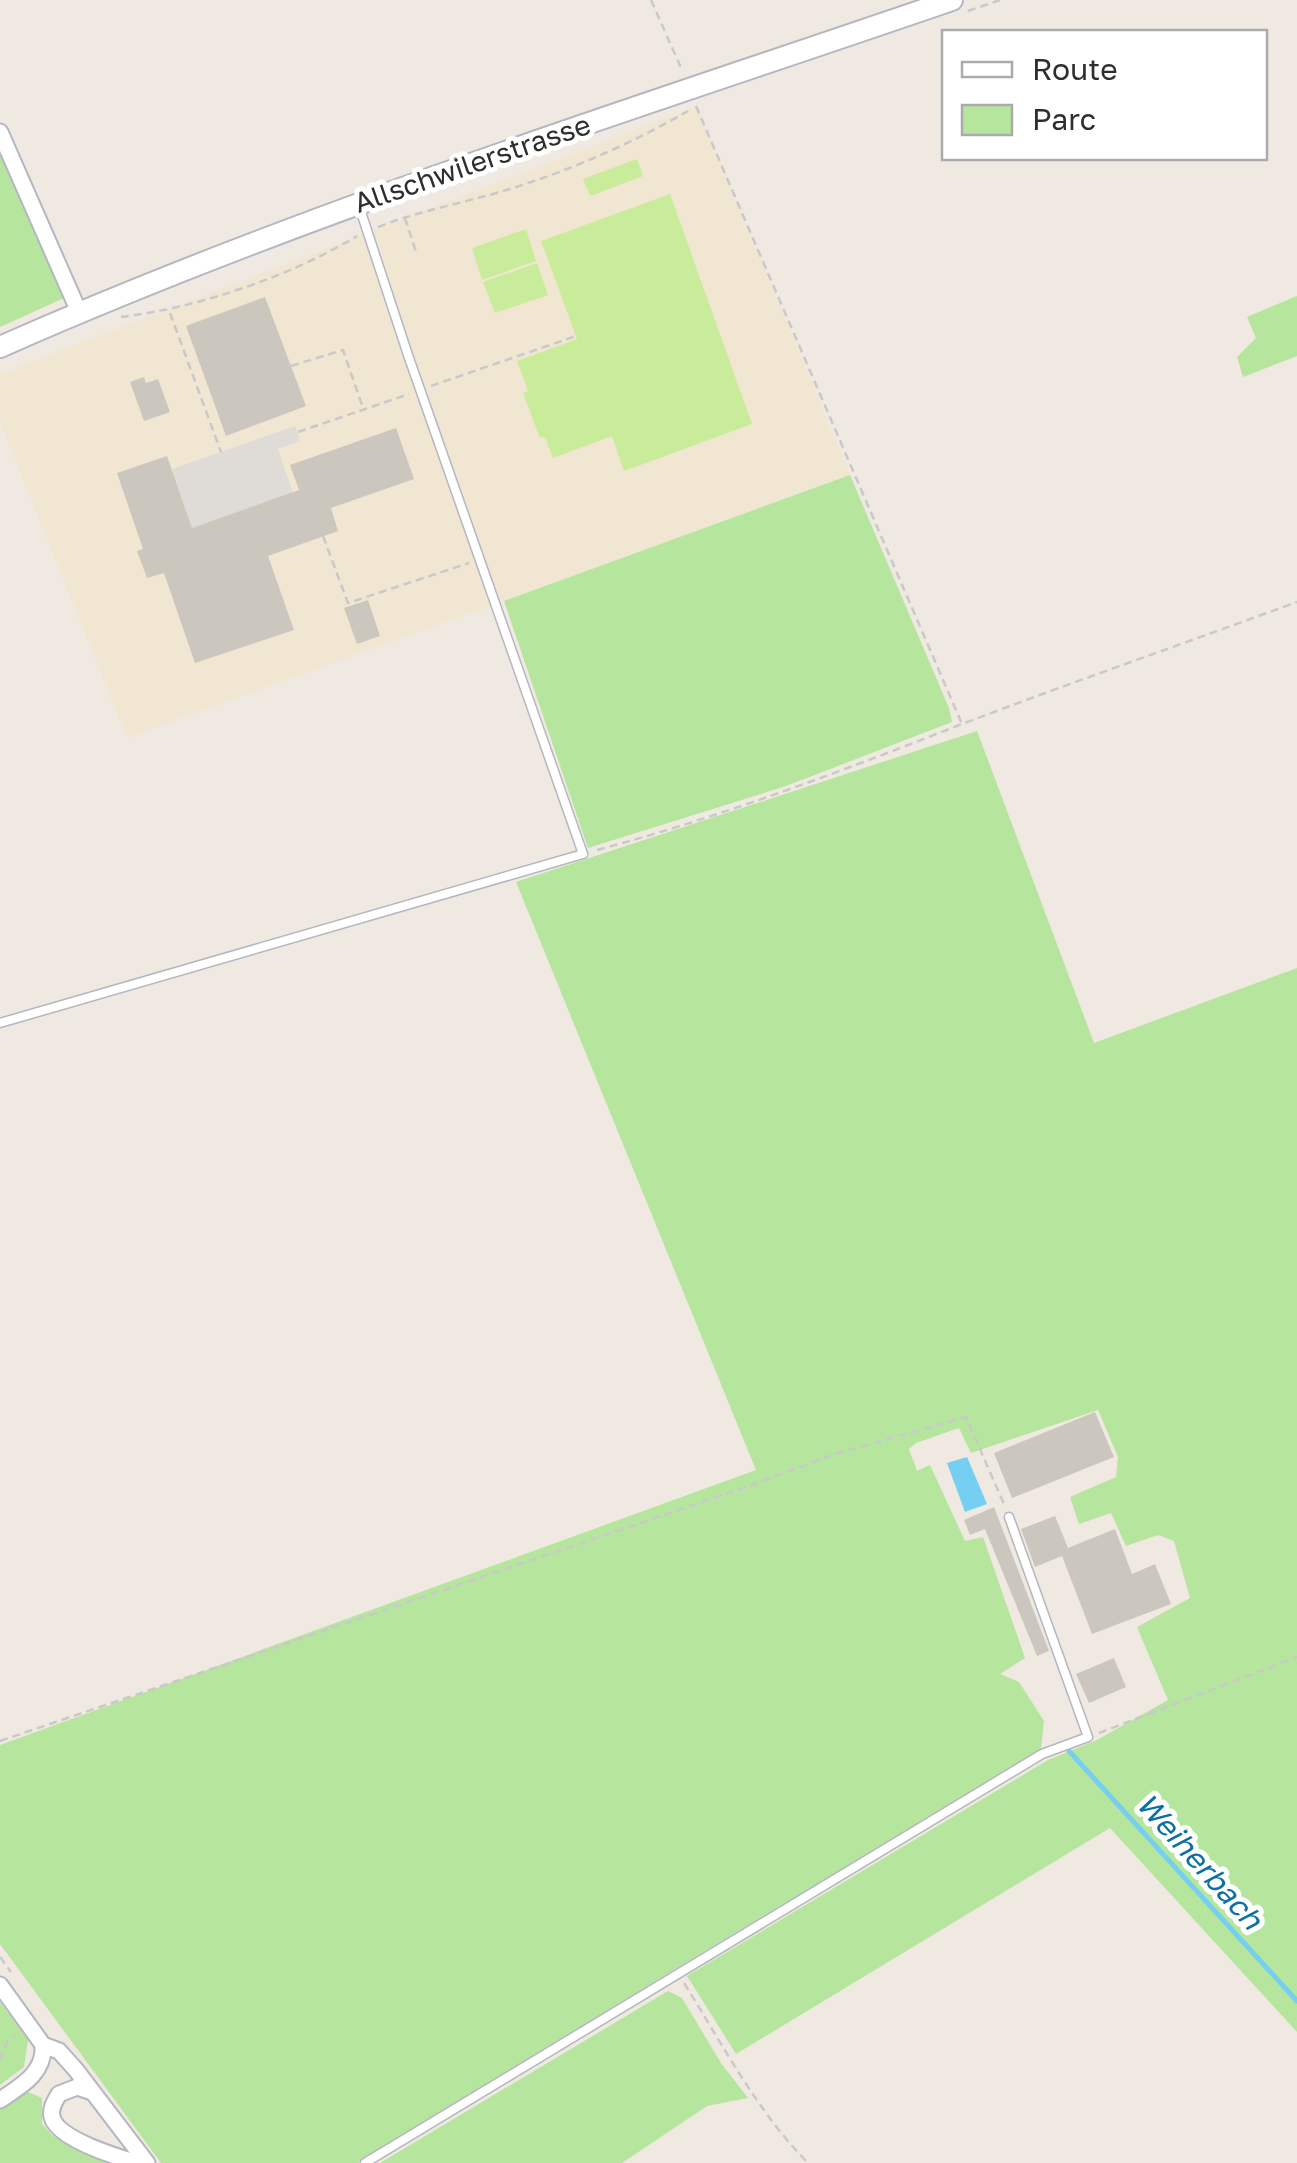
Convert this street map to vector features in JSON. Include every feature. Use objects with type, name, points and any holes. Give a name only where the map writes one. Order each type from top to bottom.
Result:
[{"type":"street","name":"Allschwilerstrasse","points":[[0,348],[79,312],[358,202],[698,99],[958,6]]},
{"type":"street","points":[[0,132],[79,312]]},
{"type":"street","points":[[0,1985],[43,2045],[58,2051],[146,2163]]},
{"type":"street","points":[[0,2100],[40,2067],[43,2045]]},
{"type":"street","points":[[92,2092],[77,2087],[59,2094],[51,2112],[53,2121],[66,2135],[138,2163]]},
{"type":"lane","points":[[0,1022],[583,854],[358,202]]},
{"type":"lane","points":[[365,2163],[1042,1754],[1088,1737],[1009,1516]]},
{"type":"path","points":[[652,0],[698,99],[962,724]]},
{"type":"path","points":[[958,6],[1000,0]]},
{"type":"path","points":[[115,318],[169,311],[320,259],[367,231],[404,216],[476,199],[607,154],[698,99]]},
{"type":"path","points":[[404,216],[417,255]]},
{"type":"path","points":[[169,311],[221,452]]},
{"type":"path","points":[[298,432],[576,336]]},
{"type":"path","points":[[291,366],[344,350],[363,410]]},
{"type":"path","points":[[324,536],[348,603],[480,559]]},
{"type":"path","points":[[608,847],[870,762],[962,724],[1297,602]]},
{"type":"path","points":[[0,1741],[835,1454],[966,1417],[1009,1516]]},
{"type":"path","points":[[1088,1737],[1297,1657]]},
{"type":"path","points":[[677,1973],[745,2085],[808,2163]]},
{"type":"path","points":[[0,2060],[8,2042],[28,2025]]},
{"type":"shaded area","points":[[697,106],[850,475],[127,738],[0,422],[0,374]]},
{"type":"shaded area","points":[[295,426],[300,441],[278,449],[293,493],[192,528],[172,469]]},
{"type":"green space","points":[[0,148],[64,298],[0,327]]},
{"type":"green space","points":[[637,159],[643,176],[590,196],[583,179]]},
{"type":"green space","points":[[670,194],[752,424],[624,471],[612,436],[553,458],[545,437],[540,438],[523,393],[528,391],[517,361],[577,339],[541,241]]},
{"type":"green space","points":[[526,229],[536,261],[482,280],[472,248]]},
{"type":"green space","points":[[537,263],[548,295],[495,313],[483,282]]},
{"type":"green space","points":[[1297,296],[1297,356],[1243,377],[1237,357],[1256,338],[1247,317]]},
{"type":"green space","points":[[850,475],[952,722],[786,786],[588,848],[504,601]]},
{"type":"green space","points":[[977,731],[1094,1043],[1297,968],[1297,2032],[1110,1828],[736,2054],[687,1976],[1048,1760],[1097,1740],[1168,1700],[1137,1627],[1190,1598],[1174,1541],[1158,1535],[1126,1546],[1111,1513],[1079,1524],[1070,1497],[1116,1477],[1118,1457],[1098,1410],[971,1453],[959,1428],[909,1449],[917,1471],[930,1465],[965,1541],[983,1537],[1025,1658],[1000,1674],[1019,1682],[1044,1721],[1041,1750],[358,2163],[161,2163],[0,1944],[0,1745],[756,1470],[516,882]]},
{"type":"green space","points":[[668,1991],[682,1998],[721,2063],[748,2098],[707,2106],[622,2163],[380,2163]]},
{"type":"green space","points":[[0,2002],[28,2040],[24,2067],[0,2085]]},
{"type":"green space","points":[[19,2088],[42,2098],[42,2124],[53,2136],[120,2163],[0,2163],[0,2102]]},
{"type":"water","points":[[967,1457],[987,1504],[965,1512],[947,1463]]},
{"type":"building","points":[[265,297],[306,406],[226,436],[186,326]]},
{"type":"building","points":[[144,377],[146,383],[158,379],[170,412],[144,421],[130,382]]},
{"type":"building","points":[[396,428],[414,479],[331,508],[338,531],[268,556],[294,630],[195,663],[164,573],[147,578],[137,551],[143,549],[117,473],[167,456],[192,528],[299,490],[290,465]]},
{"type":"building","points":[[368,600],[380,636],[357,644],[344,608]]},
{"type":"building","points":[[1095,1412],[1114,1457],[1012,1498],[994,1453]]},
{"type":"building","points":[[994,1507],[1049,1651],[1037,1656],[985,1529],[970,1535],[964,1520]]},
{"type":"building","points":[[1055,1516],[1068,1548],[1115,1529],[1132,1574],[1155,1564],[1171,1604],[1092,1634],[1062,1556],[1035,1567],[1021,1529]]},
{"type":"building","points":[[1114,1658],[1126,1687],[1089,1703],[1076,1674]]},
{"type":"waterway","name":"Weiherbach","points":[[1069,1751],[1297,2001]]}]
